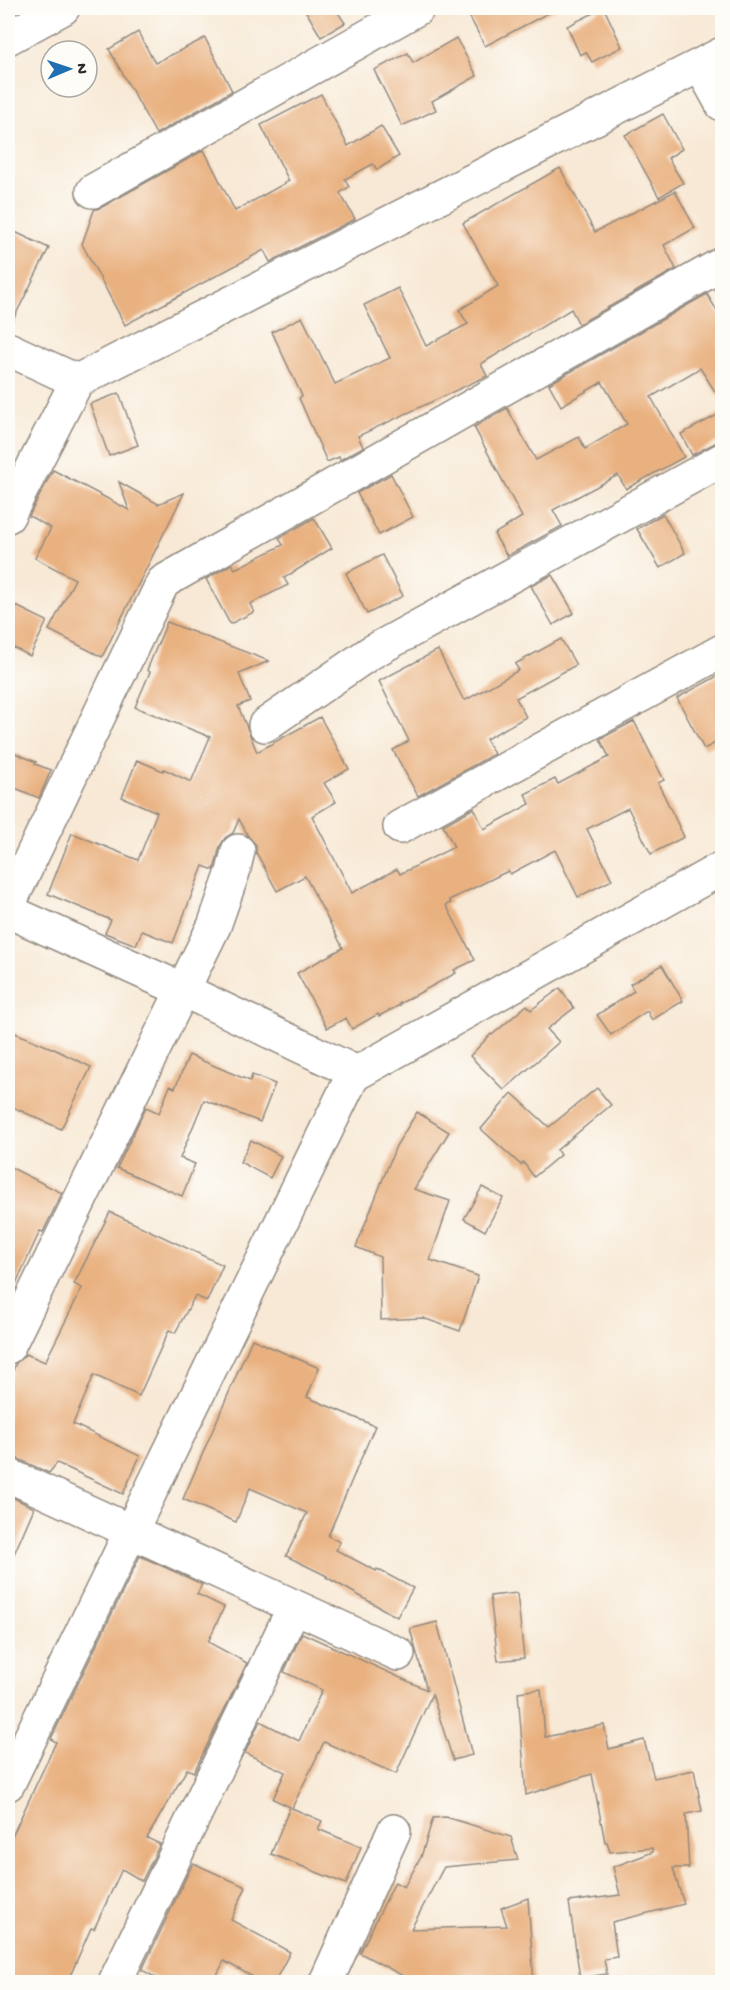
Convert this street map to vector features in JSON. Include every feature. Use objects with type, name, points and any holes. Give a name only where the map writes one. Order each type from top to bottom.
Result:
[{"type":"street","points":[[8,38],[63,8]]},
{"type":"street","points":[[93,191],[418,8]]},
{"type":"street","points":[[8,516],[77,381],[712,60],[723,104]]},
{"type":"street","points":[[8,906],[163,582],[723,264]]},
{"type":"street","points":[[8,349],[77,381]]},
{"type":"street","points":[[265,725],[370,653],[723,460]]},
{"type":"street","points":[[400,827],[723,651]]},
{"type":"street","points":[[8,1347],[214,926],[238,851]]},
{"type":"street","points":[[8,911],[183,990],[357,1073],[723,868]]},
{"type":"street","points":[[8,1784],[129,1531],[354,1073]]},
{"type":"street","points":[[8,1475],[398,1654]]},
{"type":"street","points":[[115,1983],[294,1607]]},
{"type":"street","points":[[326,1983],[394,1831]]},
{"type":"building","points":[[304,8],[335,8],[345,23],[321,37]]},
{"type":"building","points":[[465,8],[558,8],[485,46]]},
{"type":"building","points":[[604,8],[622,47],[592,62],[586,52],[580,55],[567,26]]},
{"type":"building","points":[[138,32],[155,63],[205,38],[232,91],[156,134],[109,49]]},
{"type":"building","points":[[456,38],[477,76],[432,101],[436,110],[402,126],[374,70],[408,53],[413,63]]},
{"type":"building","points":[[321,94],[348,146],[381,126],[399,156],[377,170],[373,164],[345,179],[349,187],[340,193],[355,219],[270,262],[264,250],[125,325],[82,244],[94,210],[204,150],[235,211],[289,181],[261,125]]},
{"type":"building","points":[[663,114],[682,149],[668,158],[683,183],[659,197],[625,135]]},
{"type":"building","points":[[560,168],[595,232],[675,191],[695,228],[664,245],[676,269],[579,324],[571,309],[481,364],[487,376],[358,436],[363,447],[340,460],[339,457],[327,462],[299,398],[302,396],[272,332],[302,317],[335,384],[390,358],[364,305],[398,288],[426,346],[468,324],[459,310],[498,286],[463,223]]},
{"type":"building","points":[[15,232],[49,248],[8,330],[8,250]]},
{"type":"building","points":[[707,294],[723,321],[723,404],[700,368],[651,397],[684,457],[626,489],[618,475],[553,510],[562,526],[507,556],[494,534],[522,517],[474,427],[507,408],[536,460],[579,437],[585,449],[627,424],[602,382],[561,406],[549,384]]},
{"type":"building","points":[[119,393],[138,445],[109,456],[90,404]]},
{"type":"building","points":[[723,412],[723,439],[692,455],[681,434]]},
{"type":"building","points":[[53,470],[129,510],[119,482],[158,504],[184,493],[102,657],[49,630],[75,579],[35,558],[51,528],[29,516]]},
{"type":"building","points":[[391,474],[413,517],[379,535],[357,493]]},
{"type":"building","points":[[663,514],[685,553],[660,568],[637,529]]},
{"type":"building","points":[[314,518],[332,548],[284,578],[288,585],[250,604],[254,612],[230,624],[206,579],[232,564],[235,569],[283,545],[279,538]]},
{"type":"building","points":[[382,555],[403,596],[367,614],[346,573]]},
{"type":"building","points":[[552,575],[574,613],[553,625],[531,586]]},
{"type":"building","points":[[8,602],[47,621],[30,656],[8,645]]},
{"type":"building","points":[[167,622],[269,661],[239,674],[250,701],[238,706],[257,752],[320,717],[349,769],[324,783],[336,802],[312,816],[352,893],[397,869],[400,874],[454,847],[443,825],[474,808],[484,829],[530,804],[525,794],[555,779],[558,784],[609,757],[600,739],[634,721],[664,780],[658,783],[684,837],[651,854],[628,808],[587,829],[612,880],[578,897],[555,850],[510,874],[508,871],[449,900],[451,903],[446,905],[475,960],[454,970],[456,973],[400,1005],[352,1029],[346,1018],[327,1028],[297,973],[343,948],[305,876],[277,891],[256,852],[256,845],[239,819],[233,833],[225,838],[220,846],[214,870],[203,866],[173,943],[142,931],[136,945],[105,933],[111,920],[48,894],[72,833],[138,860],[157,812],[122,797],[137,760],[163,771],[164,769],[191,782],[210,737],[135,707],[150,672],[147,670]]},
{"type":"building","points":[[561,639],[576,665],[516,698],[526,717],[486,739],[494,754],[418,796],[393,750],[409,741],[379,681],[438,650],[463,699],[466,700],[519,670],[515,664]]},
{"type":"building","points":[[723,673],[723,739],[704,749],[677,698]]},
{"type":"building","points":[[8,750],[51,770],[39,798],[8,785]]},
{"type":"building","points":[[662,965],[683,1001],[652,1020],[647,1011],[611,1035],[597,1015],[634,991],[630,984]]},
{"type":"building","points":[[560,988],[574,1008],[547,1029],[559,1042],[504,1090],[470,1056],[491,1034],[527,1005],[531,1010]]},
{"type":"building","points":[[8,1030],[91,1067],[61,1129],[8,1105]]},
{"type":"building","points":[[189,1055],[250,1081],[252,1075],[275,1084],[260,1122],[204,1100],[180,1158],[195,1164],[182,1196],[117,1168],[146,1107],[159,1113],[170,1086],[175,1088]]},
{"type":"building","points":[[597,1088],[611,1105],[557,1150],[560,1155],[534,1177],[523,1162],[521,1165],[481,1129],[512,1093],[549,1127]]},
{"type":"building","points":[[417,1112],[449,1132],[414,1189],[450,1201],[430,1260],[478,1276],[460,1331],[423,1318],[381,1320],[380,1257],[356,1247],[396,1146]]},
{"type":"building","points":[[251,1140],[281,1156],[270,1178],[240,1162]]},
{"type":"building","points":[[8,1166],[62,1193],[43,1232],[40,1231],[8,1301]]},
{"type":"building","points":[[482,1187],[503,1198],[485,1231],[464,1219]]},
{"type":"building","points":[[110,1212],[223,1265],[207,1301],[195,1296],[175,1333],[169,1330],[139,1396],[94,1375],[73,1424],[140,1456],[123,1494],[57,1463],[49,1473],[8,1456],[8,1384],[16,1363],[26,1354],[45,1362],[82,1288],[74,1284]]},
{"type":"building","points":[[252,1339],[319,1368],[307,1397],[375,1426],[328,1536],[340,1542],[336,1550],[413,1588],[397,1617],[327,1576],[286,1556],[307,1513],[250,1488],[236,1522],[183,1499]]},
{"type":"building","points":[[8,1495],[34,1508],[8,1568]]},
{"type":"building","points":[[140,1556],[202,1584],[197,1594],[224,1607],[208,1642],[247,1663],[194,1772],[187,1769],[147,1838],[160,1844],[142,1881],[122,1869],[94,1929],[91,1928],[67,1983],[8,1983],[8,1845],[56,1742],[51,1739]]},
{"type":"building","points":[[517,1593],[524,1658],[498,1661],[490,1596]]},
{"type":"building","points":[[437,1622],[472,1755],[453,1760],[432,1694],[396,1774],[324,1742],[292,1808],[322,1821],[318,1829],[361,1847],[346,1884],[271,1854],[290,1807],[273,1799],[285,1772],[245,1753],[260,1721],[299,1741],[322,1690],[284,1672],[302,1633],[427,1690],[410,1629]]},
{"type":"building","points":[[541,1689],[545,1737],[604,1725],[609,1749],[644,1740],[654,1778],[694,1770],[702,1811],[686,1814],[689,1868],[673,1868],[684,1904],[612,1922],[617,1957],[604,1959],[607,1974],[580,1978],[569,1902],[620,1895],[613,1867],[653,1852],[652,1848],[610,1852],[605,1842],[592,1774],[526,1795],[518,1692]]},
{"type":"building","points":[[446,1817],[511,1837],[518,1860],[444,1867],[411,1929],[507,1926],[501,1908],[528,1898],[534,1983],[416,1983],[360,1953],[395,1882],[404,1887],[421,1857],[433,1818]]},
{"type":"building","points":[[193,1863],[246,1887],[231,1920],[290,1952],[274,1983],[264,1983],[224,1961],[213,1983],[165,1983],[142,1970]]}]
